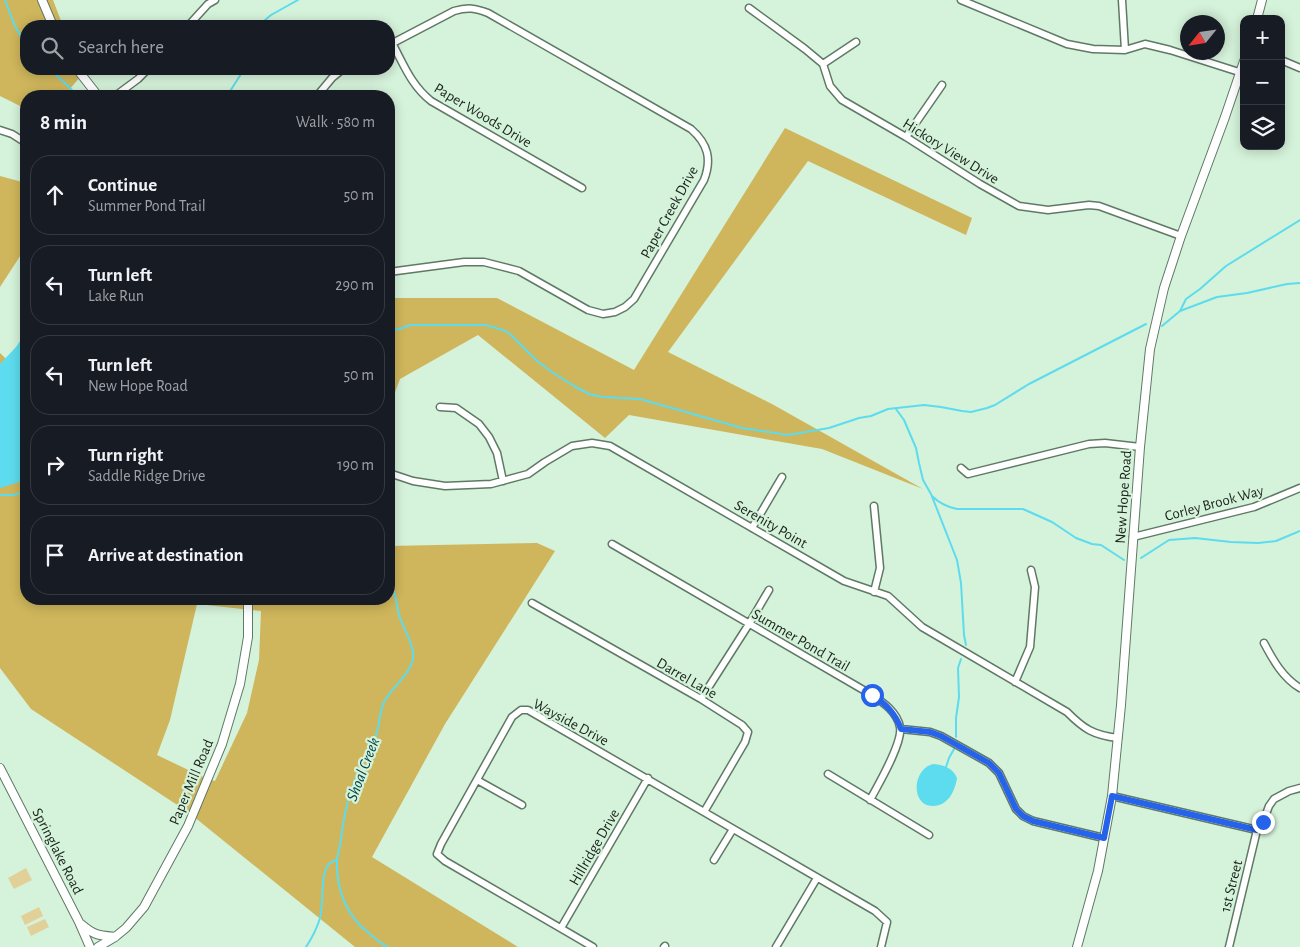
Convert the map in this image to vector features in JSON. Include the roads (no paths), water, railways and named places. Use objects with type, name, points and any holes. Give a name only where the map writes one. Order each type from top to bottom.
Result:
[{"type":"street","points":[[42,0],[50,20]]},
{"type":"street","points":[[193,20],[208,4],[215,0]]},
{"type":"street","points":[[961,0],[1067,44],[1093,49],[1125,50],[1144,44],[1170,50],[1240,72]]},
{"type":"street","points":[[1122,0],[1125,50]]},
{"type":"street","points":[[1258,15],[1262,0]]},
{"type":"street","name":"Paper Creek Drive","points":[[395,41],[454,11],[476,8],[488,13],[691,129],[699,136],[708,158],[708,170],[704,180],[634,299],[625,307],[615,312],[603,314],[588,310],[518,271],[484,262],[464,262],[395,271]]},
{"type":"street","points":[[749,8],[823,64],[856,42]]},
{"type":"street","name":"Paper Woods Drive","points":[[395,52],[421,93],[432,101],[582,188]]},
{"type":"street","points":[[1285,62],[1300,68]]},
{"type":"street","name":"Hickory View Drive","points":[[823,64],[830,86],[842,100],[1019,206],[1048,210],[1089,205],[1099,206],[1181,236]]},
{"type":"street","name":"New Hope Road","points":[[1077,947],[1098,871],[1112,796],[1140,447],[1152,342],[1164,288],[1240,72]]},
{"type":"street","points":[[82,75],[93,90]]},
{"type":"street","points":[[123,90],[142,75]]},
{"type":"street","points":[[322,90],[336,75]]},
{"type":"street","points":[[906,137],[942,85]]},
{"type":"street","points":[[0,130],[20,139]]},
{"type":"street","points":[[440,406],[456,408],[479,424],[489,437],[497,453],[503,480]]},
{"type":"street","name":"Serenity Point","points":[[395,475],[445,486],[491,484],[528,474],[572,446],[592,442],[610,446],[844,581],[888,596],[922,628],[1067,712],[1086,729],[1099,735],[1118,738]]},
{"type":"street","points":[[961,468],[968,474],[1090,444],[1105,443],[1140,447]]},
{"type":"street","points":[[752,528],[782,477]]},
{"type":"street","name":"Corley Brook Way","points":[[1133,537],[1254,507],[1300,488]]},
{"type":"street","points":[[874,506],[880,568],[874,592]]},
{"type":"street","name":"Summer Pond Trail","points":[[612,544],[881,701],[890,709],[901,729]]},
{"type":"street","points":[[1015,682],[1030,647],[1035,587],[1031,570]]},
{"type":"street","points":[[701,699],[749,624],[768,590]]},
{"type":"street","name":"Darrel Lane","points":[[532,603],[701,699],[742,725],[748,732],[745,742],[704,812]]},
{"type":"street","name":"Paper Mill Road","points":[[98,947],[126,928],[144,907],[188,826],[222,744],[240,684],[248,637],[248,605]]},
{"type":"street","points":[[1264,643],[1272,659],[1286,678],[1300,688]]},
{"type":"street","name":"Wayside Drive","points":[[593,947],[445,861],[437,854],[512,717],[521,710],[528,710],[648,778],[875,911],[887,922],[881,947]]},
{"type":"street","points":[[870,800],[897,745],[901,729],[930,732],[941,736],[989,763],[999,773],[1016,809],[1023,816],[1033,821],[1104,838]]},
{"type":"street","name":"Springlake Road","points":[[0,768],[90,947]]},
{"type":"street","points":[[828,774],[929,836]]},
{"type":"street","name":"Hillridge Drive","points":[[561,928],[648,778]]},
{"type":"street","points":[[477,780],[522,805]]},
{"type":"street","name":"1st Street","points":[[1229,947],[1257,830],[1274,799],[1289,791],[1300,788]]},
{"type":"street","points":[[1112,796],[1257,830]]},
{"type":"street","points":[[714,860],[733,829]]},
{"type":"street","points":[[776,947],[817,878]]},
{"type":"street","points":[[79,922],[92,933],[100,936],[115,937]]},
{"type":"street","points":[[104,947],[115,937]]},
{"type":"water","points":[[20,341],[20,482],[0,488],[0,364]]},
{"type":"water","points":[[934,764],[948,768],[957,778],[955,788],[947,801],[933,806],[922,802],[917,792],[917,786],[920,774],[928,766]]},
{"type":"waterway","name":"Shoal Creek","points":[[5,0],[20,34]]},
{"type":"waterway","points":[[265,20],[298,0]]},
{"type":"waterway","name":"Shoal Creek","points":[[56,75],[72,90]]},
{"type":"waterway","points":[[231,90],[240,75]]},
{"type":"waterway","points":[[1180,311],[1186,299],[1226,266],[1300,220]]},
{"type":"waterway","points":[[1162,326],[1180,311],[1217,297],[1300,283]]},
{"type":"waterway","points":[[395,330],[411,325],[486,325],[510,334],[537,361],[589,394],[603,397],[640,399],[742,428],[788,435],[829,428],[888,409],[924,405],[971,412],[987,408],[1029,384],[1146,324]]},
{"type":"waterway","points":[[896,409],[904,420],[916,448],[923,480],[931,494],[957,560],[961,583],[966,645]]},
{"type":"waterway","points":[[0,495],[20,493]]},
{"type":"waterway","points":[[932,496],[937,501],[957,509],[1023,509],[1052,522],[1076,538],[1101,545],[1124,560]]},
{"type":"waterway","points":[[1141,558],[1169,540],[1195,538],[1258,543],[1276,541],[1300,531]]},
{"type":"waterway","name":"Shoal Creek","points":[[388,947],[362,927],[349,911],[338,882],[337,861],[349,798],[358,773],[375,738],[382,706],[409,670],[413,658],[411,643],[399,615],[395,595]]},
{"type":"waterway","points":[[956,737],[959,697],[958,668],[961,659]]},
{"type":"waterway","points":[[946,767],[954,749]]},
{"type":"waterway","points":[[306,947],[320,918],[326,868],[336,860]]}]
